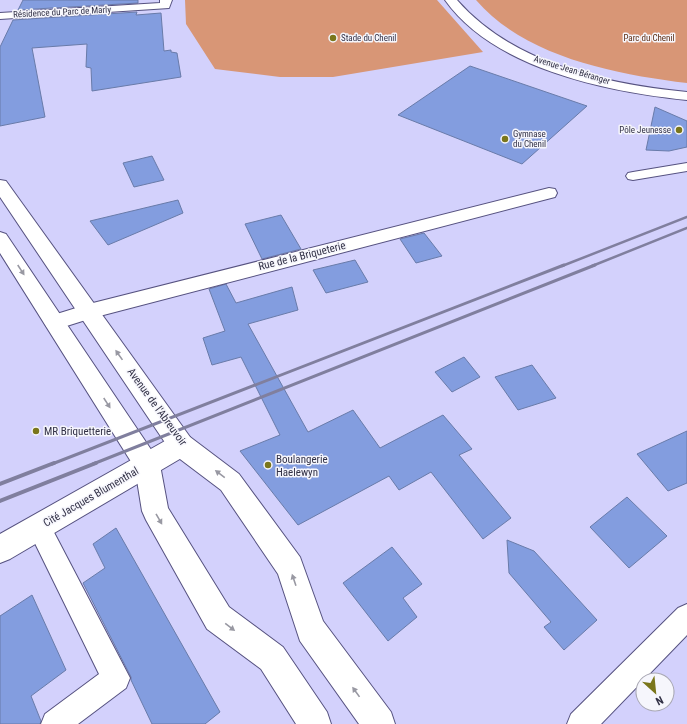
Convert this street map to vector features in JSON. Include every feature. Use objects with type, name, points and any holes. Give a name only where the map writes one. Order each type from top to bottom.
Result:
[{"type":"street","name":"Résidence du Parc de Marly","points":[[0,16],[165,6],[166,0]]},
{"type":"street","name":"Avenue Jean Béranger","points":[[451,0],[463,14],[481,30],[527,56],[550,65],[615,83],[687,96]]},
{"type":"street","name":"Avenue de l'Abreuvoir","points":[[0,184],[181,445],[230,482],[290,567],[311,630],[379,724]]},
{"type":"street","name":"Rue de la Briqueterie","points":[[54,322],[89,311],[550,193]]},
{"type":"street","points":[[0,238],[147,464],[154,511],[218,618],[272,658],[315,724]]},
{"type":"street","name":"Cité Jacques Blumenthal","points":[[0,549],[181,445]]},
{"type":"lane","points":[[633,176],[687,167]]},
{"type":"lane","points":[[39,527],[116,678],[54,724]]},
{"type":"lane","points":[[581,724],[687,617]]},
{"type":"green space","name":"Stade du Chenil","points":[[185,0],[437,0],[483,52],[333,77],[280,77],[215,69],[186,24]]},
{"type":"green space","name":"Parc du Chenil","points":[[476,0],[687,0],[687,83],[602,68],[573,60],[545,49],[520,36],[496,20]]},
{"type":"building","points":[[23,0],[138,0],[138,3],[18,10]]},
{"type":"building","points":[[137,12],[136,15],[161,13],[164,51],[171,50],[171,52],[177,53],[181,77],[92,91],[91,68],[86,67],[87,44],[32,48],[45,117],[0,126],[0,47],[13,20]]},
{"type":"building","name":"Gymnase du Chenil","points":[[470,66],[587,106],[522,164],[398,115]]},
{"type":"building","name":"Pôle Jeunesse","points":[[655,107],[687,121],[687,147],[669,151],[646,150]]},
{"type":"building","points":[[152,156],[164,180],[134,187],[123,163]]},
{"type":"building","points":[[178,200],[183,213],[108,245],[90,221]]},
{"type":"building","points":[[281,215],[301,249],[262,259],[245,224]]},
{"type":"building","points":[[424,233],[442,256],[416,263],[400,239]]},
{"type":"building","points":[[355,260],[368,282],[326,293],[313,270]]},
{"type":"building","points":[[226,284],[236,303],[292,287],[298,310],[248,324],[308,432],[353,410],[380,448],[443,415],[472,449],[459,455],[511,518],[483,539],[431,472],[399,490],[389,476],[298,525],[240,451],[280,435],[241,357],[212,365],[203,338],[225,331],[209,289]]},
{"type":"building","points":[[464,357],[480,377],[452,392],[435,372]]},
{"type":"building","points":[[532,365],[556,398],[518,410],[495,377]]},
{"type":"building","points":[[687,431],[687,483],[668,491],[637,454]]},
{"type":"building","points":[[627,497],[667,536],[629,568],[590,527]]},
{"type":"building","points":[[116,528],[220,712],[205,724],[152,724],[131,680],[131,677],[83,583],[105,568],[93,544]]},
{"type":"building","points":[[507,540],[534,551],[597,620],[564,650],[544,627],[551,622],[509,573]]},
{"type":"building","points":[[392,547],[422,584],[403,598],[417,617],[388,641],[343,583]]},
{"type":"building","points":[[32,595],[66,670],[31,696],[41,721],[40,724],[0,724],[0,616]]},
{"type":"railway","points":[[562,266],[687,217]]},
{"type":"railway","points":[[592,266],[687,228]]},
{"type":"railway","points":[[52,464],[564,265]]},
{"type":"railway","points":[[93,464],[595,265]]},
{"type":"railway","points":[[0,484],[54,463]]},
{"type":"railway","points":[[0,501],[96,463]]},
{"type":"place","name":"Stade du Chenil","points":[[333,38]]},
{"type":"place","name":"Pôle Jeunesse","points":[[679,130]]},
{"type":"place","name":"Gymnase du Chenil","points":[[505,139]]},
{"type":"place","name":"MR Briquetterie","points":[[36,431]]},
{"type":"place","name":"Boulangerie Haelewyn","points":[[268,465]]}]
